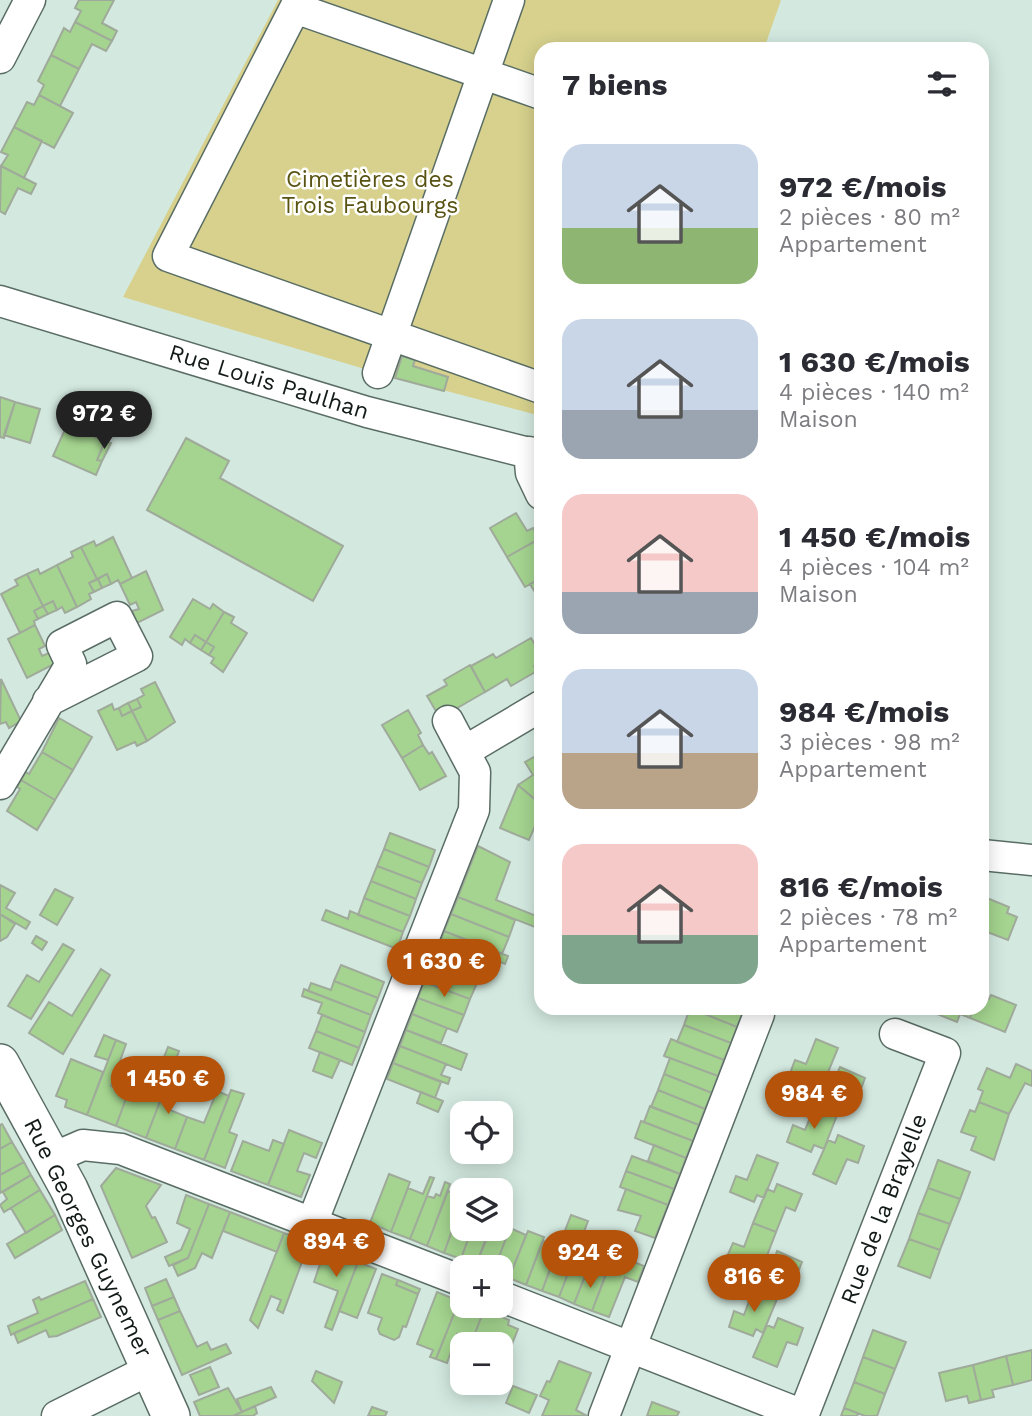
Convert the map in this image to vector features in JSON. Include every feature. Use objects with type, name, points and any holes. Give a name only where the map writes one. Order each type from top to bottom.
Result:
[{"type":"main road","name":"Rue Georges Guynemer","points":[[0,1063],[53,1158],[171,1416]]},
{"type":"street","points":[[0,58],[30,0]]},
{"type":"street","points":[[378,373],[509,0]]},
{"type":"street","points":[[534,91],[295,8],[167,256],[534,385]]},
{"type":"street","name":"Rue Louis Paulhan","points":[[0,301],[367,412],[534,454]]},
{"type":"street","points":[[534,459],[531,473],[534,479]]},
{"type":"street","points":[[0,784],[48,701]]},
{"type":"street","points":[[466,751],[534,710]]},
{"type":"street","points":[[312,1223],[474,810],[475,772],[448,721]]},
{"type":"street","points":[[989,856],[1032,860]]},
{"type":"street","points":[[604,1416],[759,1015]]},
{"type":"street","name":"Rue de la Brayelle","points":[[803,1415],[945,1053],[895,1034]]},
{"type":"street","points":[[53,1158],[83,1145],[121,1149],[450,1277]]},
{"type":"street","points":[[513,1301],[803,1415]]},
{"type":"street","points":[[57,1416],[151,1369]]},
{"type":"green space","name":"Cimetières des Trois Faubourgs","points":[[278,0],[781,0],[766,42],[534,42],[534,414],[378,373],[123,297]]},
{"type":"building","points":[[79,0],[114,0],[102,23],[117,31],[112,41],[75,22],[81,11],[75,8]]},
{"type":"building","points":[[75,22],[112,41],[106,51],[92,44],[79,69],[51,55],[64,28],[70,32]]},
{"type":"building","points":[[51,55],[79,69],[60,106],[39,95],[44,85],[38,81]]},
{"type":"building","points":[[39,95],[73,113],[54,148],[14,127],[27,102],[34,105]]},
{"type":"building","points":[[14,127],[42,141],[24,178],[1,166],[8,155],[1,152]]},
{"type":"building","points":[[1,166],[36,184],[31,194],[18,188],[5,214],[0,211]]},
{"type":"building","points":[[402,356],[415,360],[413,366],[448,377],[444,391],[395,378]]},
{"type":"building","points":[[0,397],[15,402],[4,438],[0,437]]},
{"type":"building","points":[[15,402],[40,409],[30,443],[4,435]]},
{"type":"building","points":[[67,425],[105,441],[97,460],[102,461],[96,475],[53,456]]},
{"type":"building","points":[[186,438],[229,461],[220,478],[343,546],[313,601],[147,510]]},
{"type":"building","points":[[105,441],[111,443],[102,461],[97,460]]},
{"type":"building","points":[[516,513],[527,531],[533,528],[534,542],[507,557],[490,528]]},
{"type":"building","points":[[113,537],[132,578],[120,584],[118,580],[111,584],[107,574],[97,579],[81,547],[94,541],[96,546]]},
{"type":"building","points":[[534,542],[534,582],[525,587],[507,557]]},
{"type":"building","points":[[81,547],[97,579],[89,583],[94,592],[89,594],[91,599],[77,607],[57,565],[73,557],[71,552]]},
{"type":"building","points":[[57,565],[77,607],[65,613],[62,607],[57,610],[53,601],[43,606],[27,574],[38,569],[40,574]]},
{"type":"building","points":[[146,571],[163,610],[137,623],[132,611],[139,609],[136,602],[130,605],[120,584]]},
{"type":"building","points":[[27,574],[43,606],[34,611],[38,619],[34,621],[35,625],[20,633],[1,594],[18,585],[15,580]]},
{"type":"building","points":[[107,574],[111,584],[102,588],[98,579]]},
{"type":"building","points":[[98,579],[102,588],[94,592],[89,583]]},
{"type":"building","points":[[193,599],[210,609],[213,604],[224,612],[206,642],[195,635],[190,643],[185,639],[182,645],[170,637]]},
{"type":"building","points":[[53,601],[57,610],[48,614],[43,606]]},
{"type":"building","points":[[43,606],[48,614],[38,619],[34,611]]},
{"type":"building","points":[[224,612],[234,617],[231,623],[247,633],[223,672],[211,663],[214,658],[209,655],[214,647],[206,642]]},
{"type":"building","points":[[35,625],[45,646],[39,649],[42,656],[49,653],[54,664],[27,678],[8,639]]},
{"type":"building","points":[[195,635],[206,642],[201,650],[190,643]]},
{"type":"building","points":[[531,638],[534,643],[534,673],[511,686],[507,679],[485,692],[471,666],[493,654],[496,658]]},
{"type":"building","points":[[206,642],[214,647],[209,655],[201,650]]},
{"type":"building","points":[[470,665],[485,692],[440,718],[427,696],[447,685],[444,680]]},
{"type":"building","points":[[1,679],[21,721],[9,728],[6,722],[0,724]]},
{"type":"building","points":[[155,682],[175,722],[147,741],[132,711],[141,707],[137,699],[144,695],[141,689]]},
{"type":"building","points":[[137,699],[141,707],[132,711],[128,703]]},
{"type":"building","points":[[128,703],[132,711],[122,716],[119,708]]},
{"type":"building","points":[[112,704],[114,710],[119,708],[122,716],[132,711],[147,741],[137,746],[135,742],[117,750],[98,711]]},
{"type":"building","points":[[408,710],[421,733],[418,735],[423,745],[402,758],[382,725]]},
{"type":"building","points":[[59,718],[92,737],[73,770],[42,752]]},
{"type":"building","points":[[423,745],[429,754],[432,752],[446,776],[420,790],[402,758]]},
{"type":"building","points":[[42,752],[73,770],[55,800],[21,780],[26,772],[29,774]]},
{"type":"building","points":[[534,757],[534,799],[518,785],[533,775],[525,762]]},
{"type":"building","points":[[21,780],[55,800],[37,830],[7,811],[20,789],[17,787]]},
{"type":"building","points":[[518,785],[534,799],[534,828],[529,840],[500,828]]},
{"type":"building","points":[[390,833],[435,850],[429,867],[384,849]]},
{"type":"building","points":[[478,846],[510,862],[496,900],[534,915],[534,927],[458,897]]},
{"type":"building","points":[[384,849],[429,867],[422,883],[377,866]]},
{"type":"building","points":[[377,866],[422,883],[416,899],[371,881]]},
{"type":"building","points":[[371,881],[416,899],[410,916],[364,898]]},
{"type":"building","points":[[0,885],[15,893],[6,908],[30,922],[26,929],[0,914]]},
{"type":"building","points":[[55,889],[73,898],[57,925],[40,915]]},
{"type":"building","points":[[458,897],[515,920],[509,937],[451,914]]},
{"type":"building","points":[[364,898],[410,916],[403,932],[358,915]]},
{"type":"building","points":[[989,899],[1009,907],[1007,913],[1017,917],[1008,940],[989,933]]},
{"type":"building","points":[[326,910],[348,919],[350,911],[403,932],[397,949],[322,920]]},
{"type":"building","points":[[0,914],[15,924],[7,937],[0,941]]},
{"type":"building","points":[[451,914],[509,937],[502,954],[444,931]]},
{"type":"building","points":[[444,931],[508,956],[505,964],[487,956],[483,966],[438,949]]},
{"type":"building","points":[[36,936],[47,942],[42,950],[32,943]]},
{"type":"building","points":[[63,944],[74,950],[31,1019],[8,1006],[27,975],[39,982]]},
{"type":"building","points":[[438,949],[483,966],[477,983],[431,965]]},
{"type":"building","points":[[341,965],[384,982],[378,998],[334,981]]},
{"type":"building","points":[[431,965],[477,983],[470,999],[424,982]]},
{"type":"building","points":[[101,969],[110,975],[63,1054],[29,1033],[49,1002],[72,1016]]},
{"type":"building","points":[[334,981],[378,998],[371,1015],[308,991],[311,983],[331,990]]},
{"type":"building","points":[[424,982],[470,999],[464,1015],[418,998]]},
{"type":"building","points":[[304,989],[371,1015],[365,1032],[318,1013],[322,1003],[302,996]]},
{"type":"building","points":[[991,995],[1016,1005],[1005,1032],[970,1018],[971,1015],[989,1015]]},
{"type":"building","points":[[418,998],[464,1015],[457,1032],[412,1014]]},
{"type":"building","points":[[412,1014],[447,1028],[441,1043],[406,1030]]},
{"type":"building","points":[[322,1015],[365,1032],[359,1048],[316,1031]]},
{"type":"building","points":[[688,1015],[707,1015],[737,1027],[731,1043],[684,1025]]},
{"type":"building","points":[[707,1015],[742,1015],[737,1027]]},
{"type":"building","points":[[940,1015],[960,1015],[957,1022]]},
{"type":"building","points":[[684,1025],[731,1043],[724,1060],[677,1042]]},
{"type":"building","points":[[406,1030],[467,1054],[461,1070],[400,1046]]},
{"type":"building","points":[[316,1031],[359,1048],[352,1065],[309,1048]]},
{"type":"building","points":[[104,1035],[116,1040],[108,1060],[95,1056]]},
{"type":"building","points":[[671,1039],[724,1060],[718,1076],[664,1056]]},
{"type":"building","points":[[816,1039],[838,1048],[824,1082],[817,1078],[814,1086],[789,1076],[795,1060],[806,1064]]},
{"type":"building","points":[[116,1040],[126,1044],[111,1086],[128,1093],[116,1126],[87,1115]]},
{"type":"building","points":[[400,1046],[446,1064],[441,1075],[450,1078],[448,1084],[393,1063]]},
{"type":"building","points":[[168,1047],[179,1051],[146,1138],[116,1126],[128,1093],[147,1101]]},
{"type":"building","points":[[320,1052],[340,1060],[332,1078],[313,1071]]},
{"type":"building","points":[[670,1058],[718,1076],[712,1093],[664,1074]]},
{"type":"building","points":[[71,1059],[103,1072],[87,1115],[65,1107],[67,1100],[56,1096]]},
{"type":"building","points":[[393,1063],[441,1082],[435,1098],[387,1079]]},
{"type":"building","points":[[1016,1064],[1032,1071],[1032,1086],[1025,1083],[1009,1114],[979,1102],[983,1091],[978,1089],[987,1068],[1010,1078]]},
{"type":"building","points":[[840,1067],[865,1078],[859,1094],[848,1090],[837,1115],[815,1106],[828,1072],[836,1076]]},
{"type":"building","points":[[172,1070],[184,1075],[170,1110],[187,1117],[175,1149],[146,1138]]},
{"type":"building","points":[[664,1074],[712,1093],[705,1109],[658,1090]]},
{"type":"building","points":[[231,1090],[244,1094],[229,1132],[237,1135],[225,1168],[204,1160]]},
{"type":"building","points":[[658,1090],[705,1109],[699,1125],[651,1107]]},
{"type":"building","points":[[217,1091],[229,1096],[204,1160],[175,1149],[187,1117],[204,1123]]},
{"type":"building","points":[[421,1092],[443,1101],[438,1112],[417,1103]]},
{"type":"building","points":[[979,1102],[1009,1114],[994,1160],[971,1150],[976,1137],[961,1132],[970,1110],[975,1112]]},
{"type":"building","points":[[650,1106],[699,1125],[693,1141],[644,1122]]},
{"type":"building","points":[[815,1106],[837,1115],[824,1149],[814,1145],[811,1152],[787,1142],[793,1125],[805,1130]]},
{"type":"building","points":[[641,1121],[693,1141],[686,1158],[635,1138]]},
{"type":"building","points":[[2,1124],[12,1142],[0,1149],[0,1125]]},
{"type":"building","points":[[289,1130],[322,1143],[316,1158],[304,1153],[297,1171],[310,1175],[301,1197],[268,1185]]},
{"type":"building","points":[[838,1135],[864,1146],[858,1163],[847,1159],[836,1184],[813,1174],[828,1140],[835,1143]]},
{"type":"building","points":[[273,1140],[284,1144],[268,1185],[231,1171],[243,1141],[269,1151]]},
{"type":"building","points":[[12,1142],[24,1162],[0,1175],[0,1149]]},
{"type":"building","points":[[654,1145],[686,1158],[680,1174],[648,1161]]},
{"type":"building","points":[[757,1155],[778,1163],[764,1198],[757,1195],[754,1202],[730,1192],[736,1176],[747,1180]]},
{"type":"building","points":[[632,1156],[680,1174],[674,1189],[626,1171]]},
{"type":"building","points":[[938,1160],[970,1172],[960,1199],[928,1188]]},
{"type":"building","points":[[24,1162],[31,1175],[0,1193],[0,1175]]},
{"type":"building","points":[[116,1168],[161,1185],[146,1206],[152,1218],[155,1217],[167,1242],[132,1258],[101,1186]]},
{"type":"building","points":[[626,1171],[674,1189],[668,1205],[620,1187]]},
{"type":"building","points":[[389,1174],[410,1182],[391,1232],[370,1223]]},
{"type":"building","points":[[31,1175],[40,1190],[4,1212],[0,1205],[7,1199],[3,1192]]},
{"type":"building","points":[[430,1177],[434,1178],[410,1239],[391,1232],[408,1188],[423,1194]]},
{"type":"building","points":[[445,1182],[450,1184],[427,1246],[410,1239],[427,1196],[440,1196]]},
{"type":"building","points":[[777,1184],[802,1194],[795,1211],[786,1207],[776,1232],[753,1223],[767,1189],[774,1192]]},
{"type":"building","points":[[928,1188],[960,1199],[950,1224],[918,1213]]},
{"type":"building","points":[[626,1189],[668,1205],[655,1238],[635,1231],[641,1216],[618,1210]]},
{"type":"building","points":[[40,1190],[55,1215],[26,1233],[11,1208]]},
{"type":"building","points":[[448,1191],[450,1236],[444,1253],[427,1246]]},
{"type":"building","points":[[186,1195],[209,1204],[188,1258],[169,1266],[165,1257],[181,1250],[190,1229],[177,1223]]},
{"type":"building","points":[[209,1204],[230,1212],[212,1258],[202,1253],[195,1268],[178,1276],[173,1265],[188,1258]]},
{"type":"building","points":[[230,1212],[284,1233],[277,1252],[223,1231]]},
{"type":"building","points":[[918,1213],[950,1224],[940,1250],[909,1239]]},
{"type":"building","points":[[55,1215],[62,1230],[15,1258],[7,1244]]},
{"type":"building","points":[[571,1215],[588,1221],[559,1297],[542,1291]]},
{"type":"building","points":[[753,1223],[776,1232],[763,1266],[754,1261],[751,1269],[726,1259],[733,1243],[744,1247]]},
{"type":"building","points":[[513,1229],[526,1235],[513,1268],[513,1255],[500,1255],[505,1241],[513,1241]]},
{"type":"building","points":[[528,1231],[544,1237],[526,1285],[513,1280],[513,1268]]},
{"type":"building","points":[[284,1233],[309,1243],[283,1313],[277,1310],[281,1300],[271,1296],[258,1328],[250,1320]]},
{"type":"building","points":[[450,1236],[450,1241],[467,1241],[462,1255],[444,1253]]},
{"type":"building","points":[[909,1239],[940,1250],[930,1278],[898,1266]]},
{"type":"building","points":[[467,1241],[486,1241],[480,1255],[462,1255]]},
{"type":"building","points":[[485,1241],[505,1241],[500,1255],[480,1255]]},
{"type":"building","points":[[543,1241],[558,1247],[542,1291],[526,1285]]},
{"type":"building","points":[[325,1249],[358,1262],[332,1330],[325,1327],[338,1291],[314,1282]]},
{"type":"building","points":[[777,1251],[802,1262],[796,1277],[787,1274],[777,1299],[753,1290],[766,1257],[774,1260]]},
{"type":"building","points":[[576,1252],[592,1258],[574,1304],[559,1297]]},
{"type":"building","points":[[614,1254],[644,1266],[638,1282],[625,1277],[609,1317],[592,1311]]},
{"type":"building","points":[[358,1262],[376,1269],[357,1318],[339,1311]]},
{"type":"building","points":[[588,1269],[605,1276],[592,1311],[574,1304]]},
{"type":"building","points":[[382,1274],[398,1280],[396,1285],[418,1294],[406,1327],[403,1326],[399,1337],[394,1340],[380,1334],[378,1329],[382,1318],[368,1313]]},
{"type":"building","points":[[166,1279],[174,1297],[152,1306],[145,1288]]},
{"type":"building","points":[[398,1280],[420,1289],[418,1294],[396,1285]]},
{"type":"building","points":[[85,1281],[93,1299],[11,1335],[8,1326],[38,1313],[33,1300],[39,1297],[41,1300]]},
{"type":"building","points":[[753,1290],[777,1299],[763,1333],[756,1329],[753,1336],[729,1327],[734,1311],[744,1315]]},
{"type":"building","points":[[437,1292],[450,1297],[450,1318],[452,1318],[436,1359],[430,1357],[433,1350],[417,1344]]},
{"type":"building","points":[[174,1297],[180,1311],[158,1320],[152,1306]]},
{"type":"building","points":[[93,1299],[101,1317],[57,1336],[49,1337],[46,1330],[18,1343],[14,1333]]},
{"type":"building","points":[[180,1311],[197,1347],[207,1342],[211,1350],[226,1344],[231,1353],[182,1375],[158,1320]]},
{"type":"building","points":[[452,1318],[481,1318],[475,1332],[450,1332],[450,1354],[447,1363],[436,1359]]},
{"type":"building","points":[[481,1318],[504,1318],[509,1320],[508,1325],[518,1329],[513,1342],[513,1332],[476,1332]]},
{"type":"building","points":[[778,1318],[803,1328],[797,1345],[787,1342],[777,1367],[753,1357],[767,1325],[774,1328]]},
{"type":"building","points":[[873,1330],[906,1342],[895,1369],[863,1357]]},
{"type":"building","points":[[1032,1350],[1032,1380],[1013,1385],[1006,1356]]},
{"type":"building","points":[[1006,1356],[1013,1385],[992,1390],[994,1397],[981,1400],[973,1365]]},
{"type":"building","points":[[863,1357],[895,1369],[885,1394],[854,1382]]},
{"type":"building","points":[[559,1361],[591,1373],[576,1410],[587,1416],[542,1416],[549,1400],[540,1396],[547,1381],[550,1382]]},
{"type":"building","points":[[973,1365],[981,1400],[969,1403],[967,1396],[946,1401],[939,1373]]},
{"type":"building","points":[[210,1367],[219,1387],[199,1395],[190,1375]]},
{"type":"building","points":[[316,1371],[342,1382],[334,1403],[312,1381]]},
{"type":"building","points":[[854,1382],[885,1394],[877,1416],[865,1416],[844,1408]]},
{"type":"building","points":[[513,1386],[537,1395],[529,1413],[506,1403],[509,1395],[513,1395]]},
{"type":"building","points":[[271,1387],[276,1397],[242,1412],[237,1399]]},
{"type":"building","points":[[228,1388],[242,1412],[233,1416],[200,1416],[194,1402]]},
{"type":"building","points":[[652,1402],[679,1412],[677,1416],[647,1416]]},
{"type":"building","points":[[255,1406],[257,1413],[253,1416],[233,1416]]},
{"type":"building","points":[[372,1407],[387,1412],[385,1416],[368,1416]]},
{"type":"building","points":[[844,1408],[858,1413],[857,1416],[841,1416]]}]
